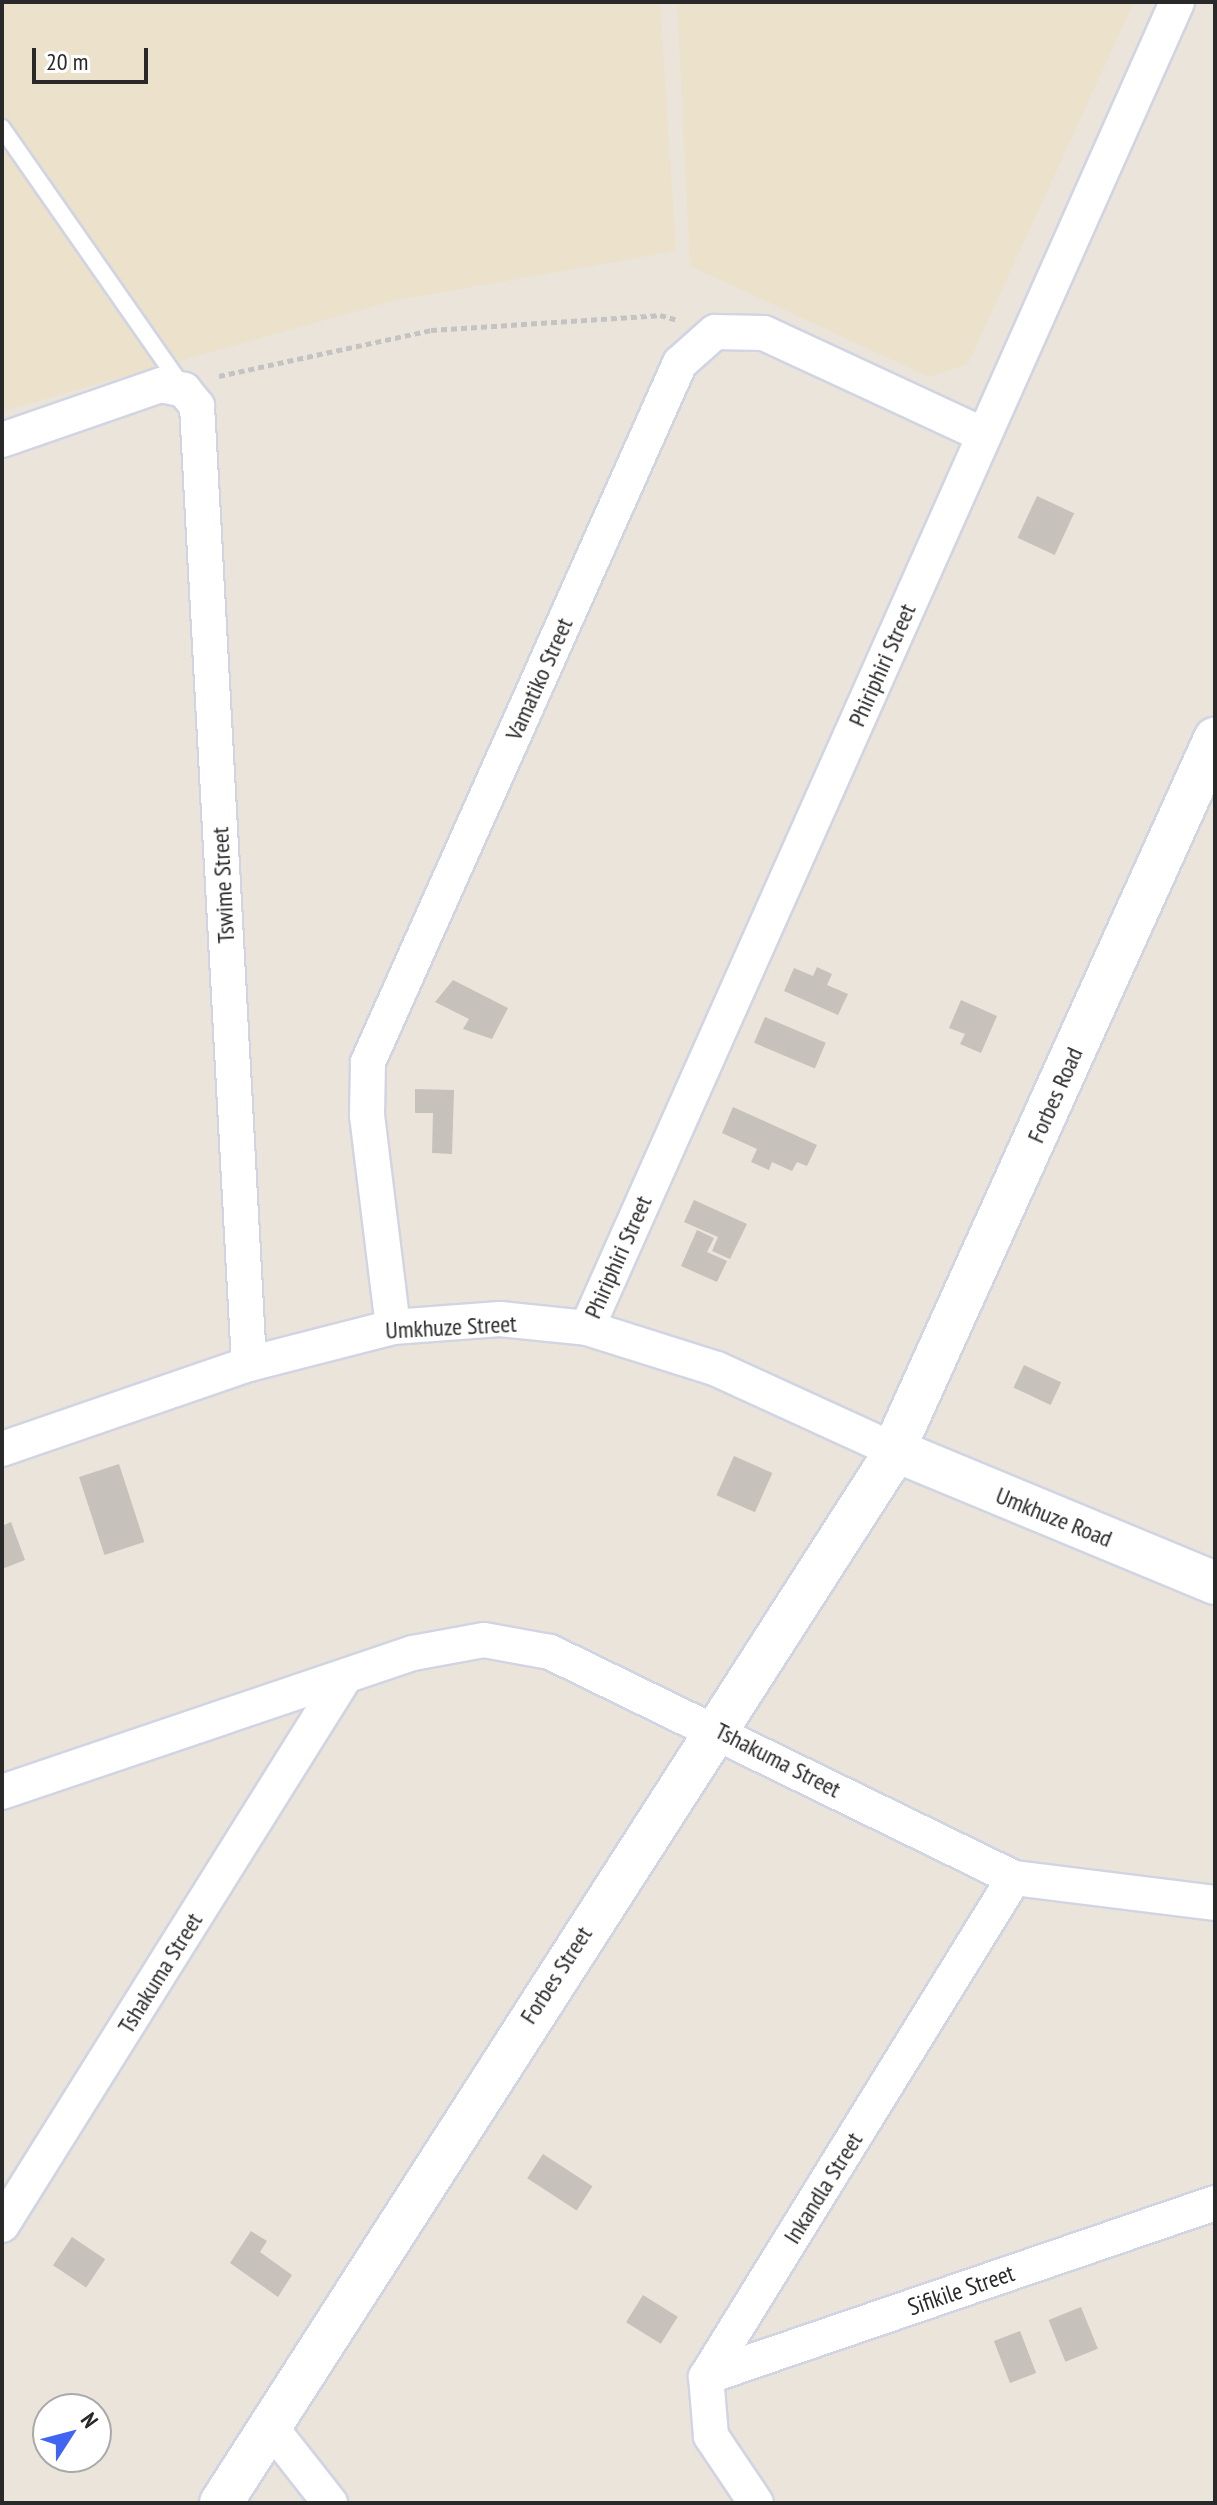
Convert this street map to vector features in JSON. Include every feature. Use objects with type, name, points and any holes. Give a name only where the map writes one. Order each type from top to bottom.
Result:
[{"type":"street","name":"Phiriphiri Street","points":[[587,1328],[1177,2]]},
{"type":"street","points":[[715,332],[764,333],[984,435]]},
{"type":"street","name":"Vamatiko Street","points":[[393,1327],[367,1115],[368,1062],[680,363],[715,332]]},
{"type":"street","points":[[2,440],[161,385],[191,398]]},
{"type":"street","name":"Tswime Street","points":[[191,398],[249,1364]]},
{"type":"street","name":"Forbes Road","points":[[894,1450],[1215,739]]},
{"type":"street","name":"Umkhuze Street","points":[[2,1449],[249,1364],[393,1327],[500,1319],[587,1328],[717,1369],[894,1450]]},
{"type":"street","name":"Umkhuze Road","points":[[894,1450],[1212,1573]]},
{"type":"street","name":"Forbes Street","points":[[221,2503],[272,2429],[714,1727],[894,1450]]},
{"type":"street","name":"Tshakuma Street","points":[[2,1792],[343,1680],[413,1653],[484,1640],[550,1652],[714,1727],[1014,1878],[1215,1903]]},
{"type":"street","name":"Tshakuma Street","points":[[2,2225],[343,1680]]},
{"type":"street","name":"Inkandla Street","points":[[706,2377],[1014,1878]]},
{"type":"street","name":"Sifikile Street","points":[[706,2377],[1215,2203]]},
{"type":"street","points":[[706,2377],[711,2436],[756,2503]]},
{"type":"street","points":[[272,2429],[330,2503]]},
{"type":"lane","points":[[2,128],[191,398]]},
{"type":"path","points":[[191,398],[222,371],[431,330],[660,315],[715,332]]},
{"type":"shaded area","points":[[2,2],[660,2],[676,251],[393,301],[2,411]]},
{"type":"shaded area","points":[[677,2],[1134,2],[968,364],[929,377],[690,266]]},
{"type":"building","points":[[1037,496],[1074,513],[1055,555],[1018,538]]},
{"type":"building","points":[[817,967],[832,974],[827,985],[848,994],[838,1015],[784,991],[794,968],[813,976]]},
{"type":"building","points":[[453,980],[508,1008],[492,1039],[463,1029],[469,1019],[435,1002]]},
{"type":"building","points":[[961,1000],[997,1016],[981,1053],[960,1044],[965,1034],[949,1028]]},
{"type":"building","points":[[765,1017],[826,1043],[815,1069],[754,1043]]},
{"type":"building","points":[[415,1089],[454,1090],[452,1154],[432,1153],[433,1113],[415,1113]]},
{"type":"building","points":[[733,1107],[817,1145],[807,1166],[797,1162],[792,1171],[772,1162],[769,1170],[751,1162],[757,1149],[722,1133]]},
{"type":"building","points":[[694,1200],[747,1224],[730,1259],[712,1251],[718,1237],[684,1222]]},
{"type":"building","points":[[697,1230],[714,1238],[707,1252],[727,1261],[717,1282],[681,1266]]},
{"type":"building","points":[[1024,1365],[1061,1382],[1051,1405],[1013,1388]]},
{"type":"building","points":[[734,1456],[772,1473],[755,1512],[717,1495]]},
{"type":"building","points":[[119,1464],[144,1542],[104,1555],[79,1477]]},
{"type":"building","points":[[11,1522],[25,1560],[2,1569],[2,1526]]},
{"type":"building","points":[[543,2154],[592,2186],[577,2210],[527,2178]]},
{"type":"building","points":[[251,2231],[267,2241],[260,2252],[292,2275],[278,2297],[230,2263]]},
{"type":"building","points":[[72,2237],[105,2259],[86,2288],[53,2265]]},
{"type":"building","points":[[643,2295],[678,2317],[661,2344],[626,2322]]},
{"type":"building","points":[[1081,2307],[1098,2349],[1065,2362],[1049,2320]]},
{"type":"building","points":[[1020,2331],[1036,2373],[1010,2383],[994,2341]]}]
